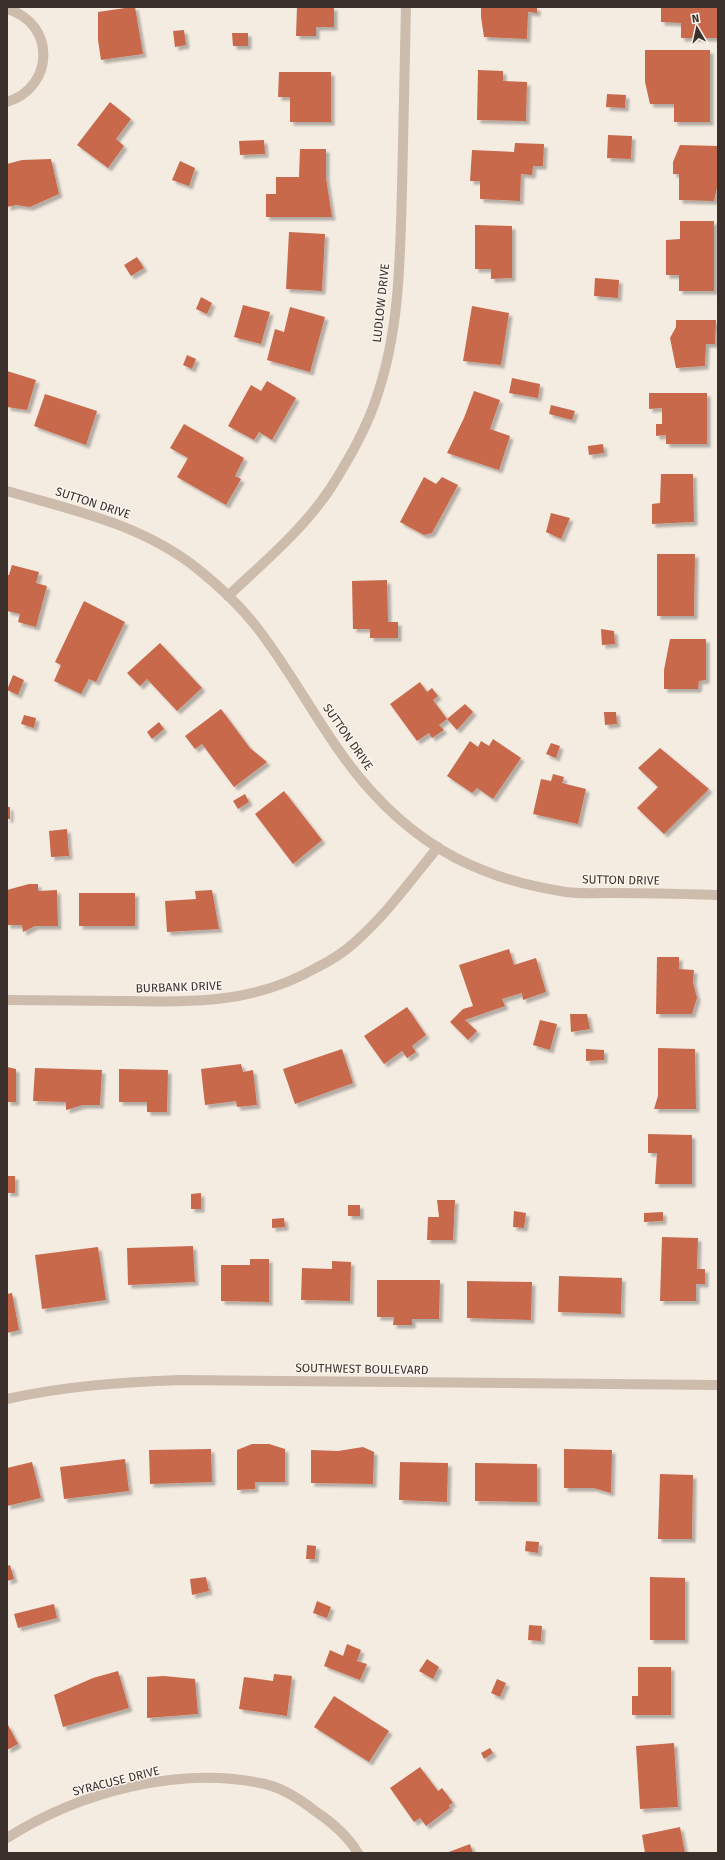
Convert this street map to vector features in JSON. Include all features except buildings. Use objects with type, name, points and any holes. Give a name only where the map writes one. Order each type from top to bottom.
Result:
[{"type":"street","name":"LUDLOW DRIVE","points":[[228,596],[296,531],[315,509],[332,486],[360,437],[378,394],[392,338],[396,310],[401,232],[406,7]]},
{"type":"street","points":[[7,9],[19,12],[29,20],[37,30],[44,52],[43,64],[33,85],[25,94],[7,102]]},
{"type":"street","name":"SUTTON DRIVE","points":[[7,491],[116,522],[151,539],[198,569],[228,596],[254,624],[281,662],[338,749],[371,792],[390,811],[421,837],[464,862],[487,872],[534,886],[567,892],[718,894]]},
{"type":"street","name":"BURBANK DRIVE","points":[[7,1000],[186,1002],[233,998],[256,993],[301,977],[335,958],[354,944],[387,910],[438,847]]},
{"type":"street","name":"SOUTHWEST BOULEVARD","points":[[7,1399],[35,1393],[110,1383],[181,1380],[718,1385]]},
{"type":"street","name":"SYRACUSE DRIVE","points":[[7,1838],[66,1807],[92,1798],[148,1784],[193,1778],[215,1778],[266,1784],[301,1800],[332,1822],[346,1835],[358,1853]]}]
